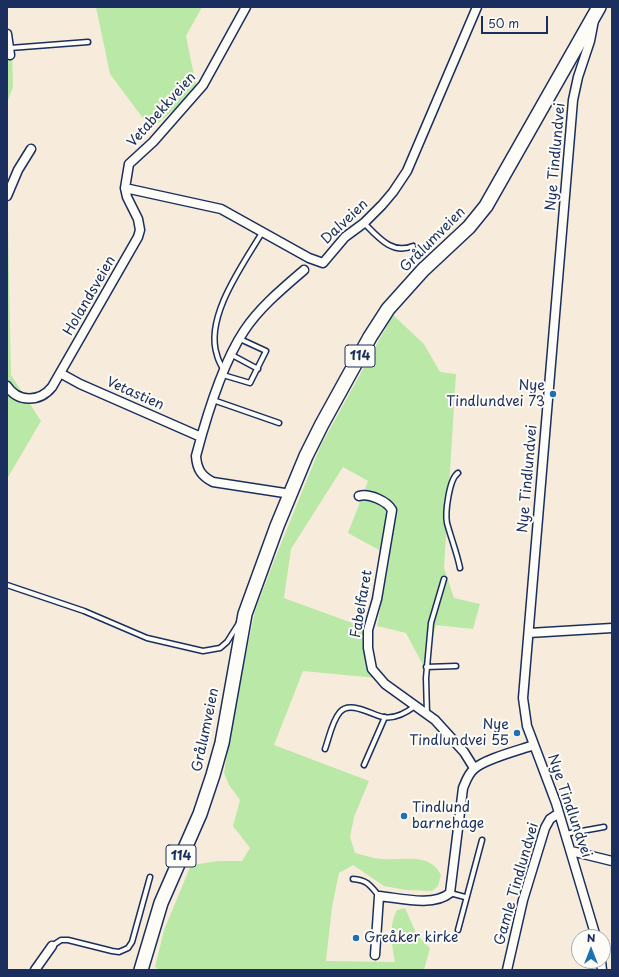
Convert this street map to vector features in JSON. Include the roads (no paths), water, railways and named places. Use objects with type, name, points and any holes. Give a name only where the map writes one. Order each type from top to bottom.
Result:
[{"type":"main road","name":"Grålumveien","points":[[141,970],[161,903],[200,814],[213,775],[222,743],[245,614],[277,526],[306,456],[322,424],[378,325],[398,298],[423,270],[469,227],[486,206],[596,12]]},
{"type":"street","name":"Vetabekkveien","points":[[125,188],[129,164],[153,142],[203,86],[246,7]]},
{"type":"street","name":"Dalveien","points":[[125,188],[221,209],[263,231],[309,258],[323,263],[345,237],[364,223],[393,192],[407,171],[477,7]]},
{"type":"street","name":"Nye Tindlundvei","points":[[594,929],[559,813],[527,726],[523,698],[573,100],[578,77],[594,29],[596,12]]},
{"type":"street","points":[[7,34],[10,52]]},
{"type":"street","points":[[7,196],[18,170],[31,149]]},
{"type":"street","name":"Holandsveien","points":[[7,386],[19,397],[28,399],[38,398],[48,391],[60,373],[138,237],[140,230],[138,218],[127,197],[125,188]]},
{"type":"street","points":[[291,494],[213,482],[206,479],[198,470],[196,456],[223,373],[240,339],[258,313],[304,270]]},
{"type":"street","name":"Vetastien","points":[[60,373],[80,384],[201,437]]},
{"type":"street","name":"Fabelfaret","points":[[359,496],[364,495],[384,502],[390,506],[392,510],[377,599],[368,630],[368,648],[372,668],[385,684],[435,720],[464,752],[474,768]]},
{"type":"street","points":[[529,633],[612,628]]},
{"type":"street","points":[[375,955],[380,896],[430,901],[444,898],[450,893],[464,788],[467,777],[474,768],[486,762],[534,745]]},
{"type":"street","name":"Gamle Tindlundvei","points":[[505,968],[523,900],[545,828],[550,818],[559,813]]},
{"type":"street","points":[[571,850],[612,861]]},
{"type":"street","points":[[35,970],[52,946]]},
{"type":"lane","points":[[10,52],[88,42]]},
{"type":"lane","points":[[364,223],[392,248],[407,248],[413,246]]},
{"type":"lane","points":[[240,339],[266,351],[250,383],[223,373],[216,354],[215,341],[219,312],[225,298],[263,231]]},
{"type":"lane","points":[[232,355],[258,369]]},
{"type":"lane","points":[[213,400],[279,423]]},
{"type":"lane","points":[[458,473],[454,476],[450,485],[447,522],[460,568]]},
{"type":"lane","points":[[427,714],[426,667],[431,623],[444,579]]},
{"type":"lane","points":[[7,586],[84,611],[147,638],[203,651],[220,648],[226,642],[245,614]]},
{"type":"lane","points":[[426,667],[456,666]]},
{"type":"lane","points":[[324,749],[341,710],[352,708],[385,717],[405,714],[414,706]]},
{"type":"lane","points":[[364,765],[385,717]]},
{"type":"lane","points":[[565,834],[604,827]]},
{"type":"lane","points":[[458,930],[465,898],[482,840]]},
{"type":"lane","points":[[52,946],[61,940],[68,940],[119,952],[128,948],[134,934],[150,877]]},
{"type":"lane","points":[[352,879],[363,880],[380,896]]},
{"type":"lane","points":[[450,893],[465,898]]},
{"type":"place","name":"Nye Tindlundvei 73","points":[[553,394]]},
{"type":"place","name":"Nye Tindlundvei 55","points":[[517,733]]},
{"type":"place","name":"Tindlund barnehage","points":[[404,816]]},
{"type":"place","name":"Greåker kirke","points":[[356,938]]}]
